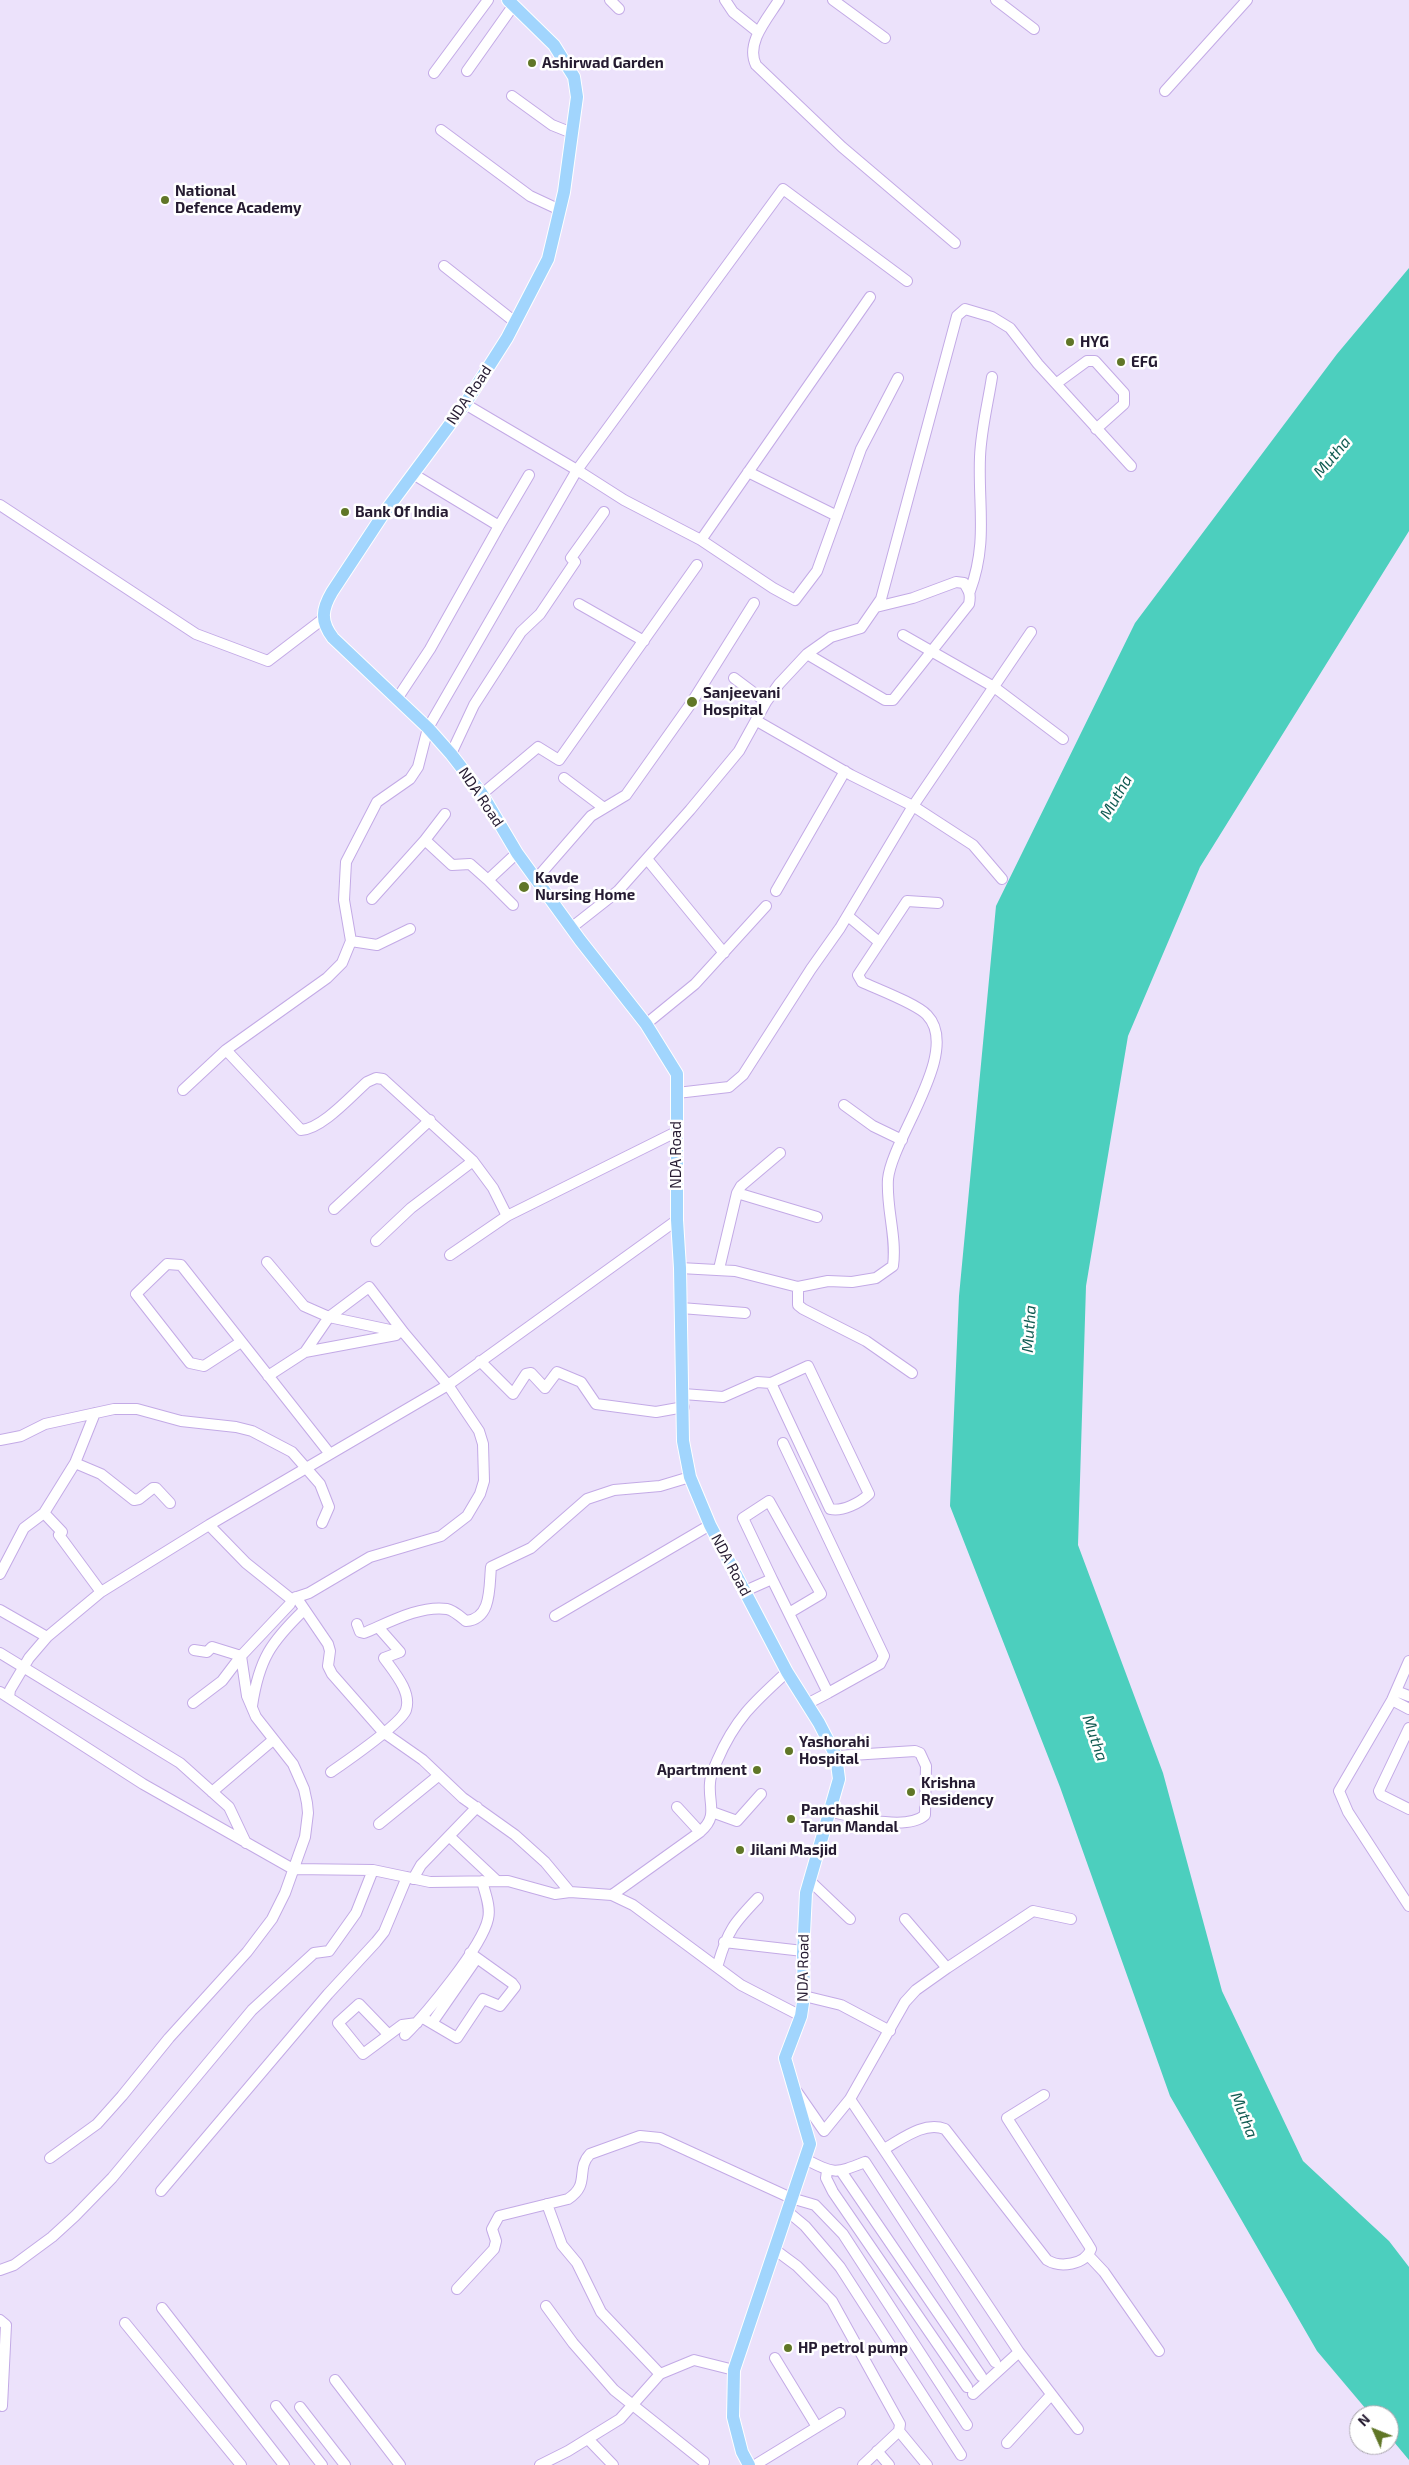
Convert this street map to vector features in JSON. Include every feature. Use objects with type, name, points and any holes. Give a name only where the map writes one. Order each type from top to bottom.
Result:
[{"type":"main road","name":"NDA Road","points":[[510,3],[554,45],[574,77],[577,97],[560,210],[548,259],[515,322],[465,404],[413,474],[332,592],[325,605],[323,619],[333,638],[428,728],[451,754],[482,794],[517,853],[537,878],[571,928],[646,1024],[677,1074],[676,1220],[680,1268],[684,1407],[683,1441],[690,1477],[710,1525],[787,1672],[836,1756],[839,1779],[817,1849],[809,1880],[804,1912],[804,1996],[801,2016],[785,2058],[810,2144],[734,2370],[733,2416],[742,2452],[749,2465]]},
{"type":"street","points":[[434,73],[488,0]]},
{"type":"street","points":[[610,0],[619,9]]},
{"type":"street","points":[[725,0],[733,12],[758,32]]},
{"type":"street","points":[[779,0],[758,32],[752,54],[756,65],[763,74],[842,147],[955,243]]},
{"type":"street","points":[[833,0],[885,38]]},
{"type":"street","points":[[996,0],[1034,29]]},
{"type":"street","points":[[1165,91],[1247,0]]},
{"type":"street","points":[[467,71],[510,3]]},
{"type":"street","points":[[512,96],[552,125],[572,133]]},
{"type":"street","points":[[440,130],[530,196],[560,210]]},
{"type":"street","points":[[182,1090],[205,1067],[226,1050],[327,978],[342,963],[351,941],[344,900],[346,862],[377,802],[410,779],[418,767],[428,728],[576,470],[783,189],[907,281]]},
{"type":"street","points":[[444,266],[515,322]]},
{"type":"street","points":[[701,540],[870,297]]},
{"type":"street","points":[[571,928],[618,891],[646,859],[739,751],[766,702],[807,654],[831,637],[861,628],[876,607],[881,599],[957,316],[961,311],[966,309],[1002,322],[1131,466]]},
{"type":"street","points":[[1057,383],[1087,361],[1095,361],[1124,393],[1124,404],[1096,429]]},
{"type":"street","points":[[807,654],[885,700],[893,700],[969,604],[970,591],[978,568],[981,547],[980,456],[992,377]]},
{"type":"street","points":[[465,404],[624,500],[701,540],[772,588],[795,600],[817,570],[861,448],[898,378]]},
{"type":"street","points":[[748,472],[837,516]]},
{"type":"street","points":[[413,474],[499,526]]},
{"type":"street","points":[[397,699],[430,648],[529,475]]},
{"type":"street","points":[[0,505],[196,634],[268,661],[323,619]]},
{"type":"street","points":[[451,754],[474,704],[521,632],[540,614],[575,562],[571,558],[604,512]]},
{"type":"street","points":[[482,794],[538,747],[559,760],[697,565]]},
{"type":"street","points":[[876,607],[913,598],[956,582],[964,583],[970,591]]},
{"type":"street","points":[[537,878],[592,816],[626,795],[692,702],[754,603]]},
{"type":"street","points":[[579,604],[644,641]]},
{"type":"street","points":[[677,1093],[729,1087],[737,1082],[848,916],[913,806],[1031,632]]},
{"type":"street","points":[[903,636],[994,687],[1063,739]]},
{"type":"street","points":[[734,678],[766,702]]},
{"type":"street","points":[[757,721],[845,771],[913,806],[973,845],[1002,879]]},
{"type":"street","points":[[776,891],[845,771]]},
{"type":"street","points":[[564,778],[604,808]]},
{"type":"street","points":[[372,899],[425,840],[444,814]]},
{"type":"street","points":[[425,840],[452,865],[470,864],[513,905]]},
{"type":"street","points":[[488,880],[517,853]]},
{"type":"street","points":[[646,859],[724,953]]},
{"type":"street","points":[[680,1268],[719,1269],[798,1287],[828,1281],[852,1282],[876,1278],[893,1266],[895,1252],[888,1178],[902,1140],[928,1082],[936,1051],[935,1031],[926,1013],[859,979],[858,975],[907,901],[938,903]]},
{"type":"street","points":[[646,1024],[695,984],[766,906]]},
{"type":"street","points":[[848,916],[879,942]]},
{"type":"street","points":[[351,941],[377,945],[410,929]]},
{"type":"street","points":[[226,1050],[301,1130],[309,1129],[321,1122],[367,1082],[376,1078],[383,1079],[473,1161],[489,1182],[507,1216]]},
{"type":"street","points":[[844,1105],[873,1126],[902,1140]]},
{"type":"street","points":[[334,1208],[430,1120]]},
{"type":"street","points":[[450,1255],[507,1216],[676,1132]]},
{"type":"street","points":[[719,1269],[737,1193],[741,1186],[780,1153]]},
{"type":"street","points":[[376,1241],[411,1208],[473,1161]]},
{"type":"street","points":[[737,1193],[816,1217]]},
{"type":"street","points":[[676,1220],[448,1385],[209,1525],[101,1592],[47,1637],[5,1695],[143,1784],[192,1810],[247,1844],[293,1869],[373,1870],[430,1882],[508,1881],[555,1894],[570,1892],[612,1895],[633,1905],[740,1985],[801,2016]]},
{"type":"street","points":[[267,1262],[304,1306],[329,1317],[404,1334]]},
{"type":"street","points":[[241,1342],[204,1366],[190,1363],[136,1294],[167,1264],[182,1265],[330,1454]]},
{"type":"street","points":[[193,1703],[222,1681],[241,1656],[294,1598],[314,1590],[370,1557],[433,1540],[467,1516],[480,1494],[484,1481],[483,1444],[479,1431],[448,1385],[404,1334],[369,1287],[329,1317],[305,1352],[268,1376]]},
{"type":"street","points":[[798,1287],[798,1304],[803,1309],[866,1341],[912,1373]]},
{"type":"street","points":[[681,1308],[745,1313]]},
{"type":"street","points":[[305,1352],[404,1334]]},
{"type":"street","points":[[480,1361],[513,1394],[526,1374],[531,1373],[545,1388],[557,1372],[581,1382],[596,1404],[656,1412],[684,1407]]},
{"type":"street","points":[[683,1394],[723,1397],[757,1382],[772,1383],[808,1366],[869,1494],[864,1499],[841,1509],[830,1509],[772,1383]]},
{"type":"street","points":[[0,1440],[21,1436],[45,1424],[114,1409],[137,1409],[180,1421],[236,1427],[252,1431],[292,1452],[320,1484],[330,1507],[322,1524]]},
{"type":"street","points":[[0,1574],[24,1528],[44,1513],[75,1463],[94,1413]]},
{"type":"street","points":[[783,1443],[884,1656],[880,1664],[807,1704]]},
{"type":"street","points":[[75,1463],[101,1474],[134,1500],[139,1499],[153,1488],[156,1488],[170,1503]]},
{"type":"street","points":[[356,1624],[360,1632],[421,1611],[444,1608],[449,1609],[466,1621],[476,1620],[481,1616],[488,1599],[490,1567],[527,1550],[558,1527],[587,1499],[614,1490],[660,1486],[690,1477]]},
{"type":"street","points":[[789,1613],[821,1594],[772,1503],[769,1501],[743,1518],[772,1579],[828,1693]]},
{"type":"street","points":[[44,1513],[62,1532],[59,1535],[101,1592]]},
{"type":"street","points":[[209,1525],[246,1563],[294,1598],[328,1644],[330,1652],[328,1666],[332,1674],[383,1732],[423,1760],[463,1798],[527,1846],[545,1862],[570,1892]]},
{"type":"street","points":[[555,1616],[710,1525]]},
{"type":"street","points":[[745,1591],[772,1579]]},
{"type":"street","points":[[0,1610],[47,1637]]},
{"type":"street","points":[[252,1707],[257,1680],[270,1645],[304,1610]]},
{"type":"street","points":[[331,1772],[356,1755],[406,1710],[404,1690],[384,1658],[400,1652],[378,1627]]},
{"type":"street","points":[[194,1650],[207,1652],[212,1647],[241,1656]]},
{"type":"street","points":[[0,1654],[141,1737],[180,1763],[228,1807],[247,1844]]},
{"type":"street","points":[[50,2158],[97,2124],[247,1952],[280,1905],[307,1824],[307,1803],[298,1775],[256,1717],[244,1684],[241,1656]]},
{"type":"street","points":[[1409,1661],[1394,1696],[1340,1791],[1348,1812],[1409,1906]]},
{"type":"street","points":[[612,1895],[700,1832],[710,1821],[712,1812],[710,1781],[731,1730],[751,1706],[787,1672]]},
{"type":"street","points":[[1394,1696],[1409,1696]]},
{"type":"street","points":[[1394,1696],[1409,1708]]},
{"type":"street","points":[[1409,1728],[1379,1791],[1381,1795],[1409,1809]]},
{"type":"street","points":[[212,1792],[272,1740]]},
{"type":"street","points":[[828,1811],[877,1821],[904,1822],[920,1819],[925,1815],[926,1766],[920,1754],[915,1751],[836,1756]]},
{"type":"street","points":[[379,1824],[438,1776]]},
{"type":"street","points":[[712,1812],[737,1821],[760,1794]]},
{"type":"street","points":[[161,2191],[328,1994],[376,1942],[384,1932],[410,1878],[477,1807]]},
{"type":"street","points":[[677,1807],[700,1832]]},
{"type":"street","points":[[448,1836],[497,1881]]},
{"type":"street","points":[[0,2270],[14,2266],[52,2237],[75,2216],[112,2178],[252,2010],[314,1953],[329,1951],[356,1913],[373,1870]]},
{"type":"street","points":[[809,1880],[850,1919]]},
{"type":"street","points":[[405,2035],[424,2022],[473,1955],[488,1918],[488,1904],[482,1881]]},
{"type":"street","points":[[718,1964],[724,1942],[737,1920],[758,1898]]},
{"type":"street","points":[[794,2088],[824,2131],[850,2099],[905,2002],[916,1990],[1033,1911],[1071,1919]]},
{"type":"street","points":[[905,1919],[947,1968]]},
{"type":"street","points":[[724,1942],[803,1951]]},
{"type":"street","points":[[388,2034],[359,2004],[338,2023],[363,2054],[402,2025],[424,2022],[457,2038],[483,1999],[500,2006],[514,1987],[512,1983],[473,1955]]},
{"type":"street","points":[[804,1996],[841,2005],[890,2031]]},
{"type":"street","points":[[884,2149],[923,2128],[935,2126],[945,2129],[1047,2260],[1054,2264],[1062,2265],[1082,2260],[1091,2249],[1007,2118],[1044,2095]]},
{"type":"street","points":[[850,2099],[1019,2352],[1078,2429]]},
{"type":"street","points":[[457,2289],[494,2249],[496,2241],[492,2229],[499,2216],[568,2199],[580,2189],[584,2160],[590,2154],[640,2136],[649,2135],[660,2138],[791,2198],[815,2205],[843,2234],[966,2425]]},
{"type":"street","points":[[805,2158],[827,2170],[841,2171],[865,2162],[996,2362]]},
{"type":"street","points":[[827,2170],[826,2178],[833,2192],[970,2391],[1019,2352]]},
{"type":"street","points":[[841,2171],[981,2376]]},
{"type":"street","points":[[547,2204],[562,2245],[577,2263],[602,2312],[660,2374]]},
{"type":"street","points":[[787,2211],[805,2226],[840,2267],[961,2455]]},
{"type":"street","points":[[774,2249],[797,2266],[832,2301],[900,2424],[899,2431],[863,2465]]},
{"type":"street","points":[[1088,2255],[1104,2272],[1159,2351]]},
{"type":"street","points":[[546,2306],[593,2367],[633,2405],[704,2462]]},
{"type":"street","points":[[162,2308],[284,2465]]},
{"type":"street","points":[[0,2320],[6,2326],[2,2406]]},
{"type":"street","points":[[125,2323],[241,2465]]},
{"type":"street","points":[[775,2358],[817,2427]]},
{"type":"street","points":[[540,2465],[620,2419],[660,2374],[694,2360],[734,2370]]},
{"type":"street","points":[[335,2380],[400,2465]]},
{"type":"street","points":[[1007,2443],[1051,2395]]},
{"type":"street","points":[[276,2406],[322,2465]]},
{"type":"street","points":[[300,2407],[345,2465]]},
{"type":"street","points":[[755,2465],[840,2413]]},
{"type":"street","points":[[899,2431],[927,2465]]},
{"type":"street","points":[[588,2438],[613,2465]]},
{"type":"street","points":[[877,2451],[889,2465]]},
{"type":"water","name":"Mutha","points":[[1409,268],[1409,531],[1200,867],[1128,1036],[1086,1286],[1078,1545],[1163,1773],[1222,1991],[1303,2161],[1389,2241],[1409,2267],[1409,2460],[1399,2448],[1399,2405],[1363,2405],[1317,2351],[1170,2096],[1060,1787],[950,1506],[959,1296],[996,906],[1135,623],[1337,354]]},
{"type":"place","name":"Ashirwad Garden","points":[[532,63]]},
{"type":"place","name":"National Defence Academy","points":[[165,200]]},
{"type":"place","name":"HYG","points":[[1070,342]]},
{"type":"place","name":"EFG","points":[[1121,362]]},
{"type":"place","name":"Bank Of India","points":[[345,512]]},
{"type":"place","name":"Sanjeevani Hospital","points":[[692,702]]},
{"type":"place","name":"Kavde Nursing Home","points":[[524,887]]},
{"type":"place","name":"Yashorahi Hospital","points":[[789,1751]]},
{"type":"place","name":"Apartmment","points":[[757,1770]]},
{"type":"place","name":"Krishna Residency","points":[[911,1792]]},
{"type":"place","name":"Panchashil Tarun Mandal","points":[[791,1819]]},
{"type":"place","name":"Jilani Masjid","points":[[740,1850]]},
{"type":"place","name":"HP petrol pump","points":[[788,2348]]}]
